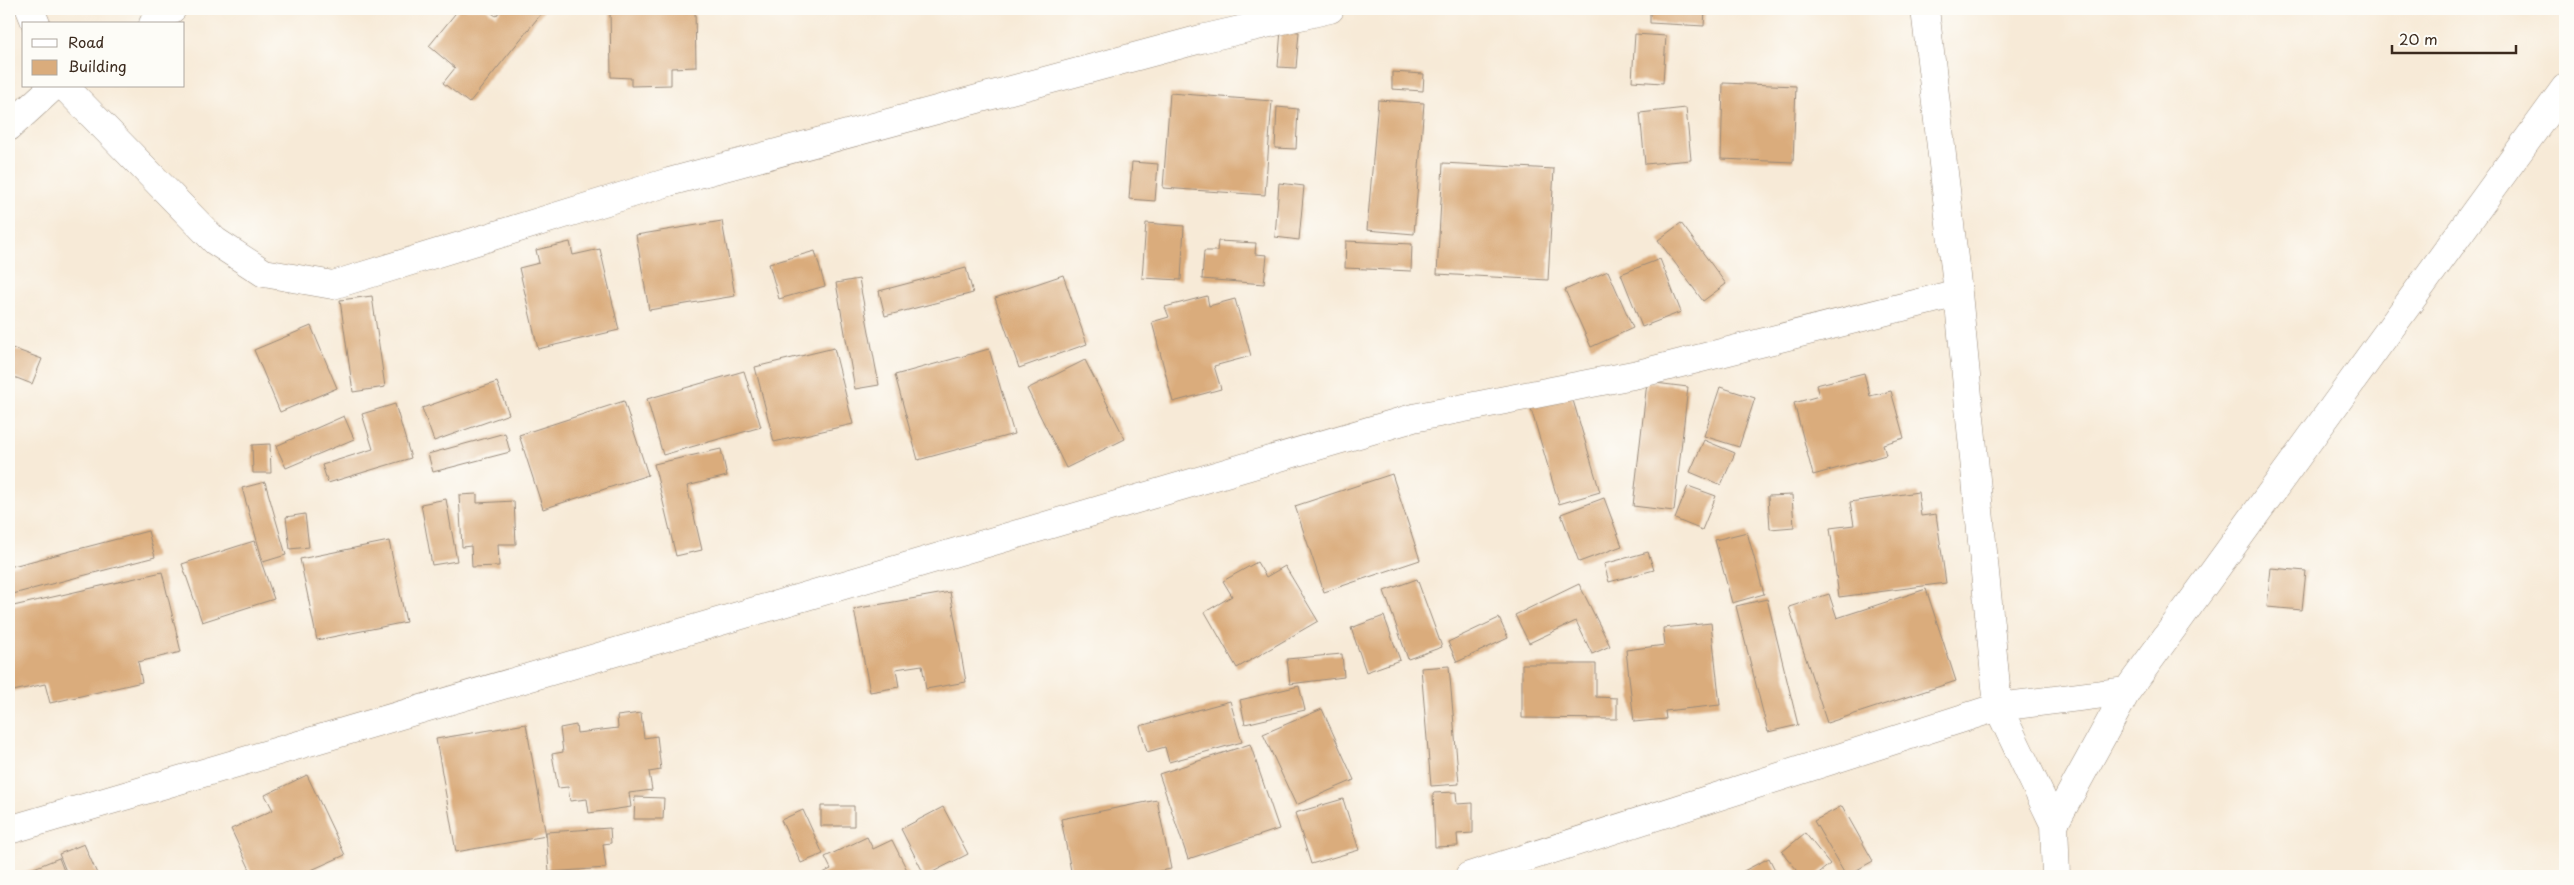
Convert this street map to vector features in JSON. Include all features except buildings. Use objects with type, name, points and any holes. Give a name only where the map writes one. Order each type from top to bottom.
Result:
[{"type":"street","points":[[30,9],[35,22]]},
{"type":"street","points":[[156,22],[172,9]]},
{"type":"street","points":[[66,88],[215,241],[264,273],[333,284],[669,182],[1201,39],[1330,9]]},
{"type":"street","points":[[1926,9],[1958,293],[1998,707],[2054,824],[2056,876]]},
{"type":"street","points":[[9,127],[52,88]]},
{"type":"street","points":[[2054,824],[2127,691],[2565,88]]},
{"type":"street","points":[[9,830],[1413,418],[1638,374],[1958,293]]},
{"type":"street","points":[[1469,876],[1998,707],[2127,691]]}]
